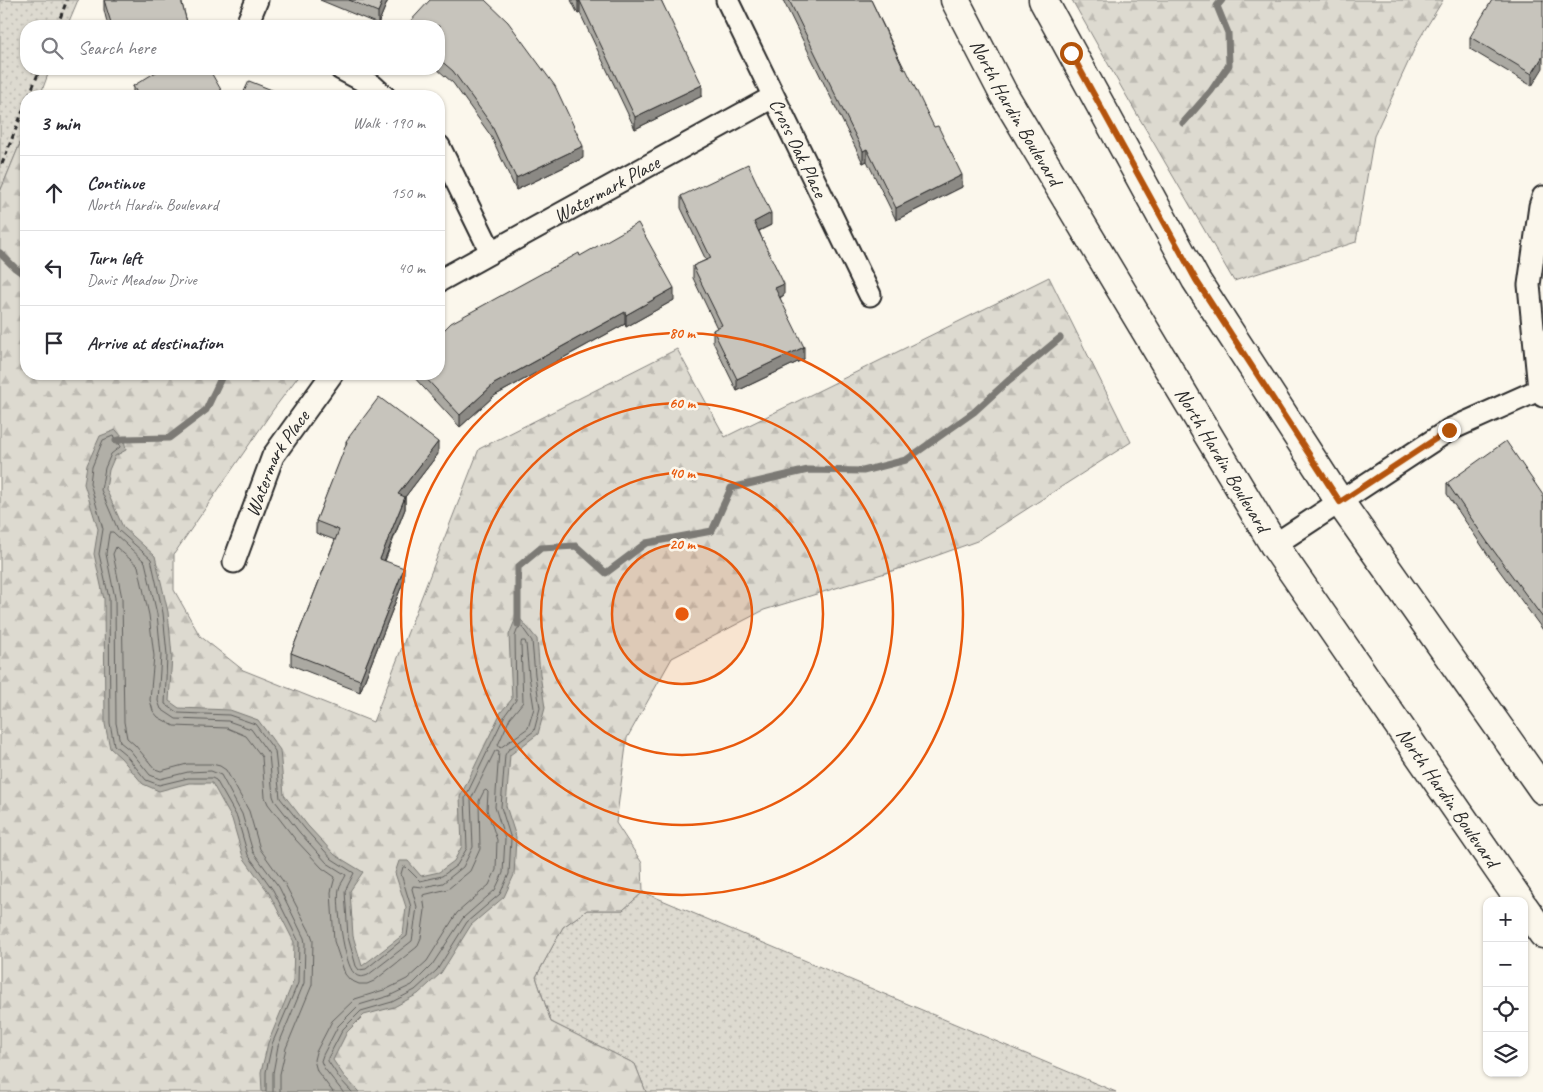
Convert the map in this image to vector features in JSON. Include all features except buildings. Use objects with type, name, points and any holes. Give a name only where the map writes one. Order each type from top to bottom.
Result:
[{"type":"street","points":[[251,20],[257,0]]},
{"type":"street","name":"Cross Oak Place","points":[[727,0],[870,295]]},
{"type":"street","name":"North Hardin Boulevard","points":[[955,0],[1003,94],[1274,545],[1517,897]]},
{"type":"street","points":[[1043,0],[1196,280],[1340,502],[1543,790]]},
{"type":"street","points":[[353,75],[377,90]]},
{"type":"street","name":"Watermark Place","points":[[445,278],[773,96]]},
{"type":"street","points":[[445,158],[491,252]]},
{"type":"street","points":[[1274,545],[1449,430],[1542,391],[1529,286],[1540,206],[1543,197]]},
{"type":"street","name":"Watermark Place","points":[[234,562],[273,456],[328,380]]},
{"type":"street","points":[[1528,913],[1543,934]]},
{"type":"path","points":[[59,20],[67,0]]},
{"type":"path","points":[[31,90],[38,75]]},
{"type":"path","points":[[2,164],[20,118]]},
{"type":"green space","points":[[0,0],[78,0],[70,20],[20,20],[20,75],[48,75],[42,90],[20,90],[20,144],[0,192]]},
{"type":"green space","points":[[1072,0],[1443,0],[1418,41],[1374,136],[1356,242],[1234,281]]},
{"type":"green space","points":[[20,144],[20,380],[296,380],[174,554],[174,590],[200,636],[243,670],[373,722],[479,449],[677,349],[725,437],[1049,277],[1131,442],[977,541],[905,567],[764,610],[672,658],[627,738],[616,823],[642,863],[643,892],[623,910],[587,910],[563,927],[536,977],[551,1022],[635,1064],[646,1092],[0,1092],[0,192]]},
{"type":"green space","points":[[643,892],[1116,1092],[646,1092],[635,1064],[551,1022],[536,977],[563,927],[587,910],[623,910]]},
{"type":"water","points":[[116,430],[124,439],[126,450],[115,456],[109,470],[106,489],[123,527],[155,556],[168,612],[172,656],[169,701],[179,708],[230,710],[258,720],[280,750],[284,795],[308,826],[335,855],[363,872],[350,891],[353,936],[362,966],[403,935],[406,907],[395,873],[399,861],[408,861],[421,876],[439,872],[454,861],[462,846],[460,797],[501,712],[512,699],[509,635],[517,615],[537,639],[545,708],[538,734],[510,755],[506,806],[516,837],[514,875],[504,897],[471,925],[441,973],[418,994],[394,1007],[364,1015],[347,1032],[333,1060],[344,1076],[359,1092],[262,1092],[261,1072],[268,1043],[293,982],[294,942],[269,893],[243,857],[232,819],[212,783],[189,783],[159,791],[143,784],[110,748],[105,724],[104,599],[94,554],[98,529],[84,484],[87,465],[100,436]]},
{"type":"waterway","points":[[1183,123],[1211,91],[1229,65],[1228,33],[1217,6],[1222,0]]},
{"type":"waterway","points":[[0,253],[20,272]]},
{"type":"waterway","points":[[518,624],[518,567],[541,548],[576,546],[606,573],[646,543],[712,531],[731,488],[808,470],[863,471],[906,460],[974,412],[1060,338]]},
{"type":"waterway","points":[[116,441],[124,439],[169,438],[206,410],[220,380]]},
{"type":"route","points":[[1071,53],[1196,280],[1340,502],[1449,430]]}]
